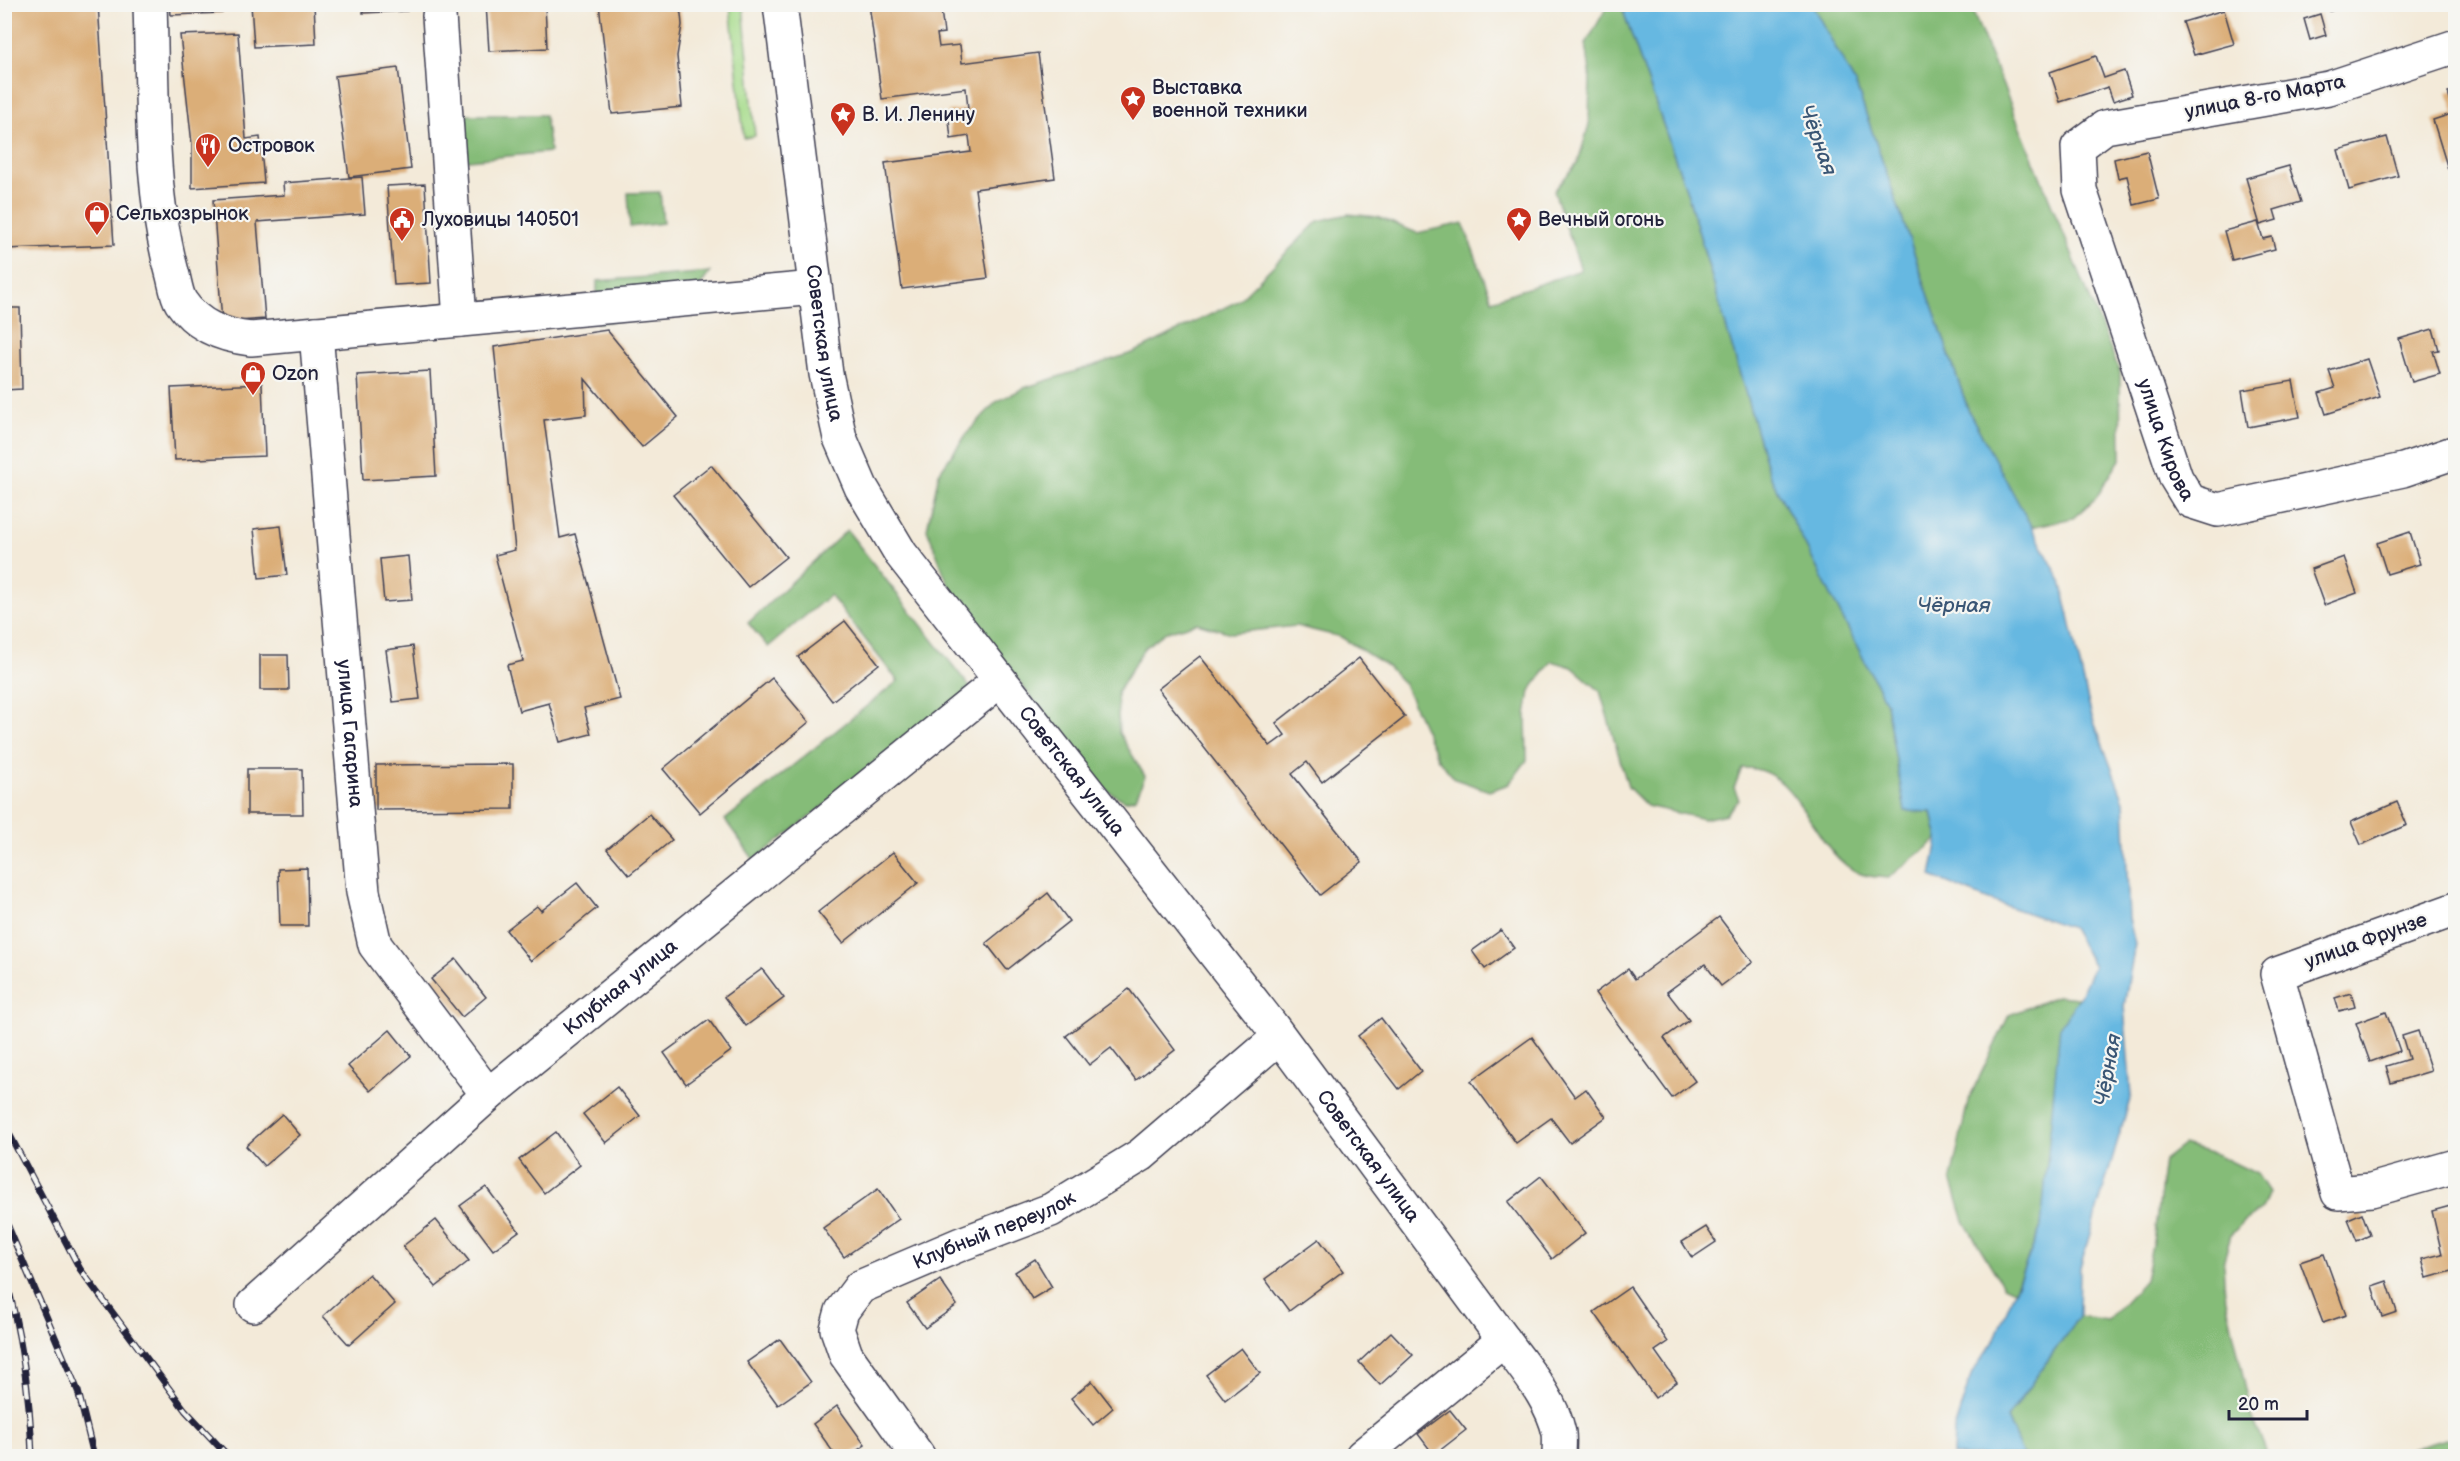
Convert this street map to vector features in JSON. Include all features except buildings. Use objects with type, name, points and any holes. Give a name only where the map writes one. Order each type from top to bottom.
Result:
[{"type":"street","points":[[150,4],[156,165],[163,240],[180,300],[192,316],[209,328],[232,337],[251,339],[815,288]]},
{"type":"street","name":"Советская улица","points":[[780,4],[826,374],[840,438],[861,487],[901,554],[1279,1037],[1504,1340],[1540,1391],[1552,1413],[1559,1433],[1560,1456]]},
{"type":"street","points":[[439,16],[460,320]]},
{"type":"street","name":"улица 8-го Марта","points":[[2105,127],[2328,88],[2456,46]]},
{"type":"street","name":"улица Кирова","points":[[2105,127],[2078,147],[2080,190],[2176,478],[2190,501],[2218,510],[2403,470],[2456,452]]},
{"type":"street","name":"улица Гагарина","points":[[316,333],[363,892],[375,945],[488,1095]]},
{"type":"street","name":"Клубная улица","points":[[253,1305],[488,1095],[999,681]]},
{"type":"street","name":"улица Фрунзе","points":[[2456,909],[2277,974],[2338,1193],[2371,1190],[2456,1166]]},
{"type":"street","name":"Клубный переулок","points":[[918,1456],[846,1355],[837,1329],[842,1311],[860,1287],[961,1244],[1051,1210],[1141,1155],[1279,1037]]},
{"type":"street","points":[[1362,1456],[1504,1340]]},
{"type":"green space","points":[[730,5],[743,5],[755,136],[744,138]]},
{"type":"green space","points":[[1608,5],[1621,5],[1687,192],[1769,474],[1886,703],[1905,811],[1932,812],[1938,839],[1888,878],[1861,874],[1844,864],[1830,849],[1793,795],[1779,780],[1762,771],[1742,768],[1734,788],[1739,799],[1726,814],[1704,819],[1647,806],[1628,787],[1600,691],[1572,667],[1552,661],[1530,691],[1526,715],[1527,760],[1509,784],[1489,791],[1455,779],[1438,759],[1404,684],[1387,666],[1341,637],[1296,626],[1231,633],[1197,623],[1166,632],[1144,648],[1117,693],[1119,733],[1145,776],[1136,798],[1125,801],[1097,785],[950,589],[927,529],[939,473],[968,432],[996,402],[1024,388],[1135,352],[1238,301],[1318,221],[1348,214],[1378,217],[1417,233],[1463,223],[1492,300],[1581,270],[1554,191],[1578,162],[1589,125],[1590,72],[1586,44]]},
{"type":"green space","points":[[1812,5],[1970,5],[2120,372],[2121,458],[2096,498],[2073,518],[2031,527],[1969,412],[1856,85]]},
{"type":"green space","points":[[454,115],[545,115],[550,152],[459,161]]},
{"type":"green space","points":[[660,192],[663,223],[630,227],[628,193]]},
{"type":"green space","points":[[710,272],[681,313],[597,323],[597,281]]},
{"type":"green space","points":[[847,530],[973,691],[754,860],[725,820],[898,681],[830,595],[768,647],[748,623]]},
{"type":"green space","points":[[2057,996],[2079,998],[2041,1227],[2014,1291],[2003,1286],[1964,1221],[1951,1179],[1968,1101],[2009,1015]]},
{"type":"green space","points":[[2183,1145],[2218,1155],[2257,1174],[2269,1192],[2262,1209],[2243,1222],[2231,1235],[2223,1263],[2225,1295],[2252,1416],[2268,1456],[2023,1456],[2007,1418],[2079,1316],[2108,1320],[2145,1280],[2154,1236],[2164,1160]]},
{"type":"green space","points":[[2455,1436],[2455,1456],[2389,1456]]},
{"type":"water","name":"Чёрная","points":[[1621,5],[1812,5],[1856,85],[1969,412],[2061,581],[2091,714],[2124,801],[2129,919],[2135,944],[2124,1006],[2131,1096],[2080,1267],[2079,1316],[2007,1418],[2023,1456],[1953,1456],[1954,1430],[1972,1372],[1993,1343],[2041,1227],[2060,1026],[2079,998],[2094,966],[2072,928],[1989,900],[1931,876],[1938,839],[1932,812],[1905,811],[1886,703],[1769,474],[1687,192]]},
{"type":"railway","points":[[4,1124],[80,1269],[185,1410],[228,1456]]},
{"type":"railway","points":[[4,1217],[78,1391],[94,1456]]},
{"type":"railway","points":[[4,1273],[24,1364],[32,1456]]},
{"type":"place","name":"Выставка военной техники","points":[[1133,122]]},
{"type":"place","name":"В. И. Ленину","points":[[843,138]]},
{"type":"place","name":"Островок","points":[[208,169]]},
{"type":"place","name":"Сельхозрынок","points":[[97,237]]},
{"type":"place","name":"Луховицы 140501","points":[[402,243]]},
{"type":"place","name":"Вечный огонь","points":[[1519,243]]},
{"type":"place","name":"Ozon","points":[[253,397]]}]
